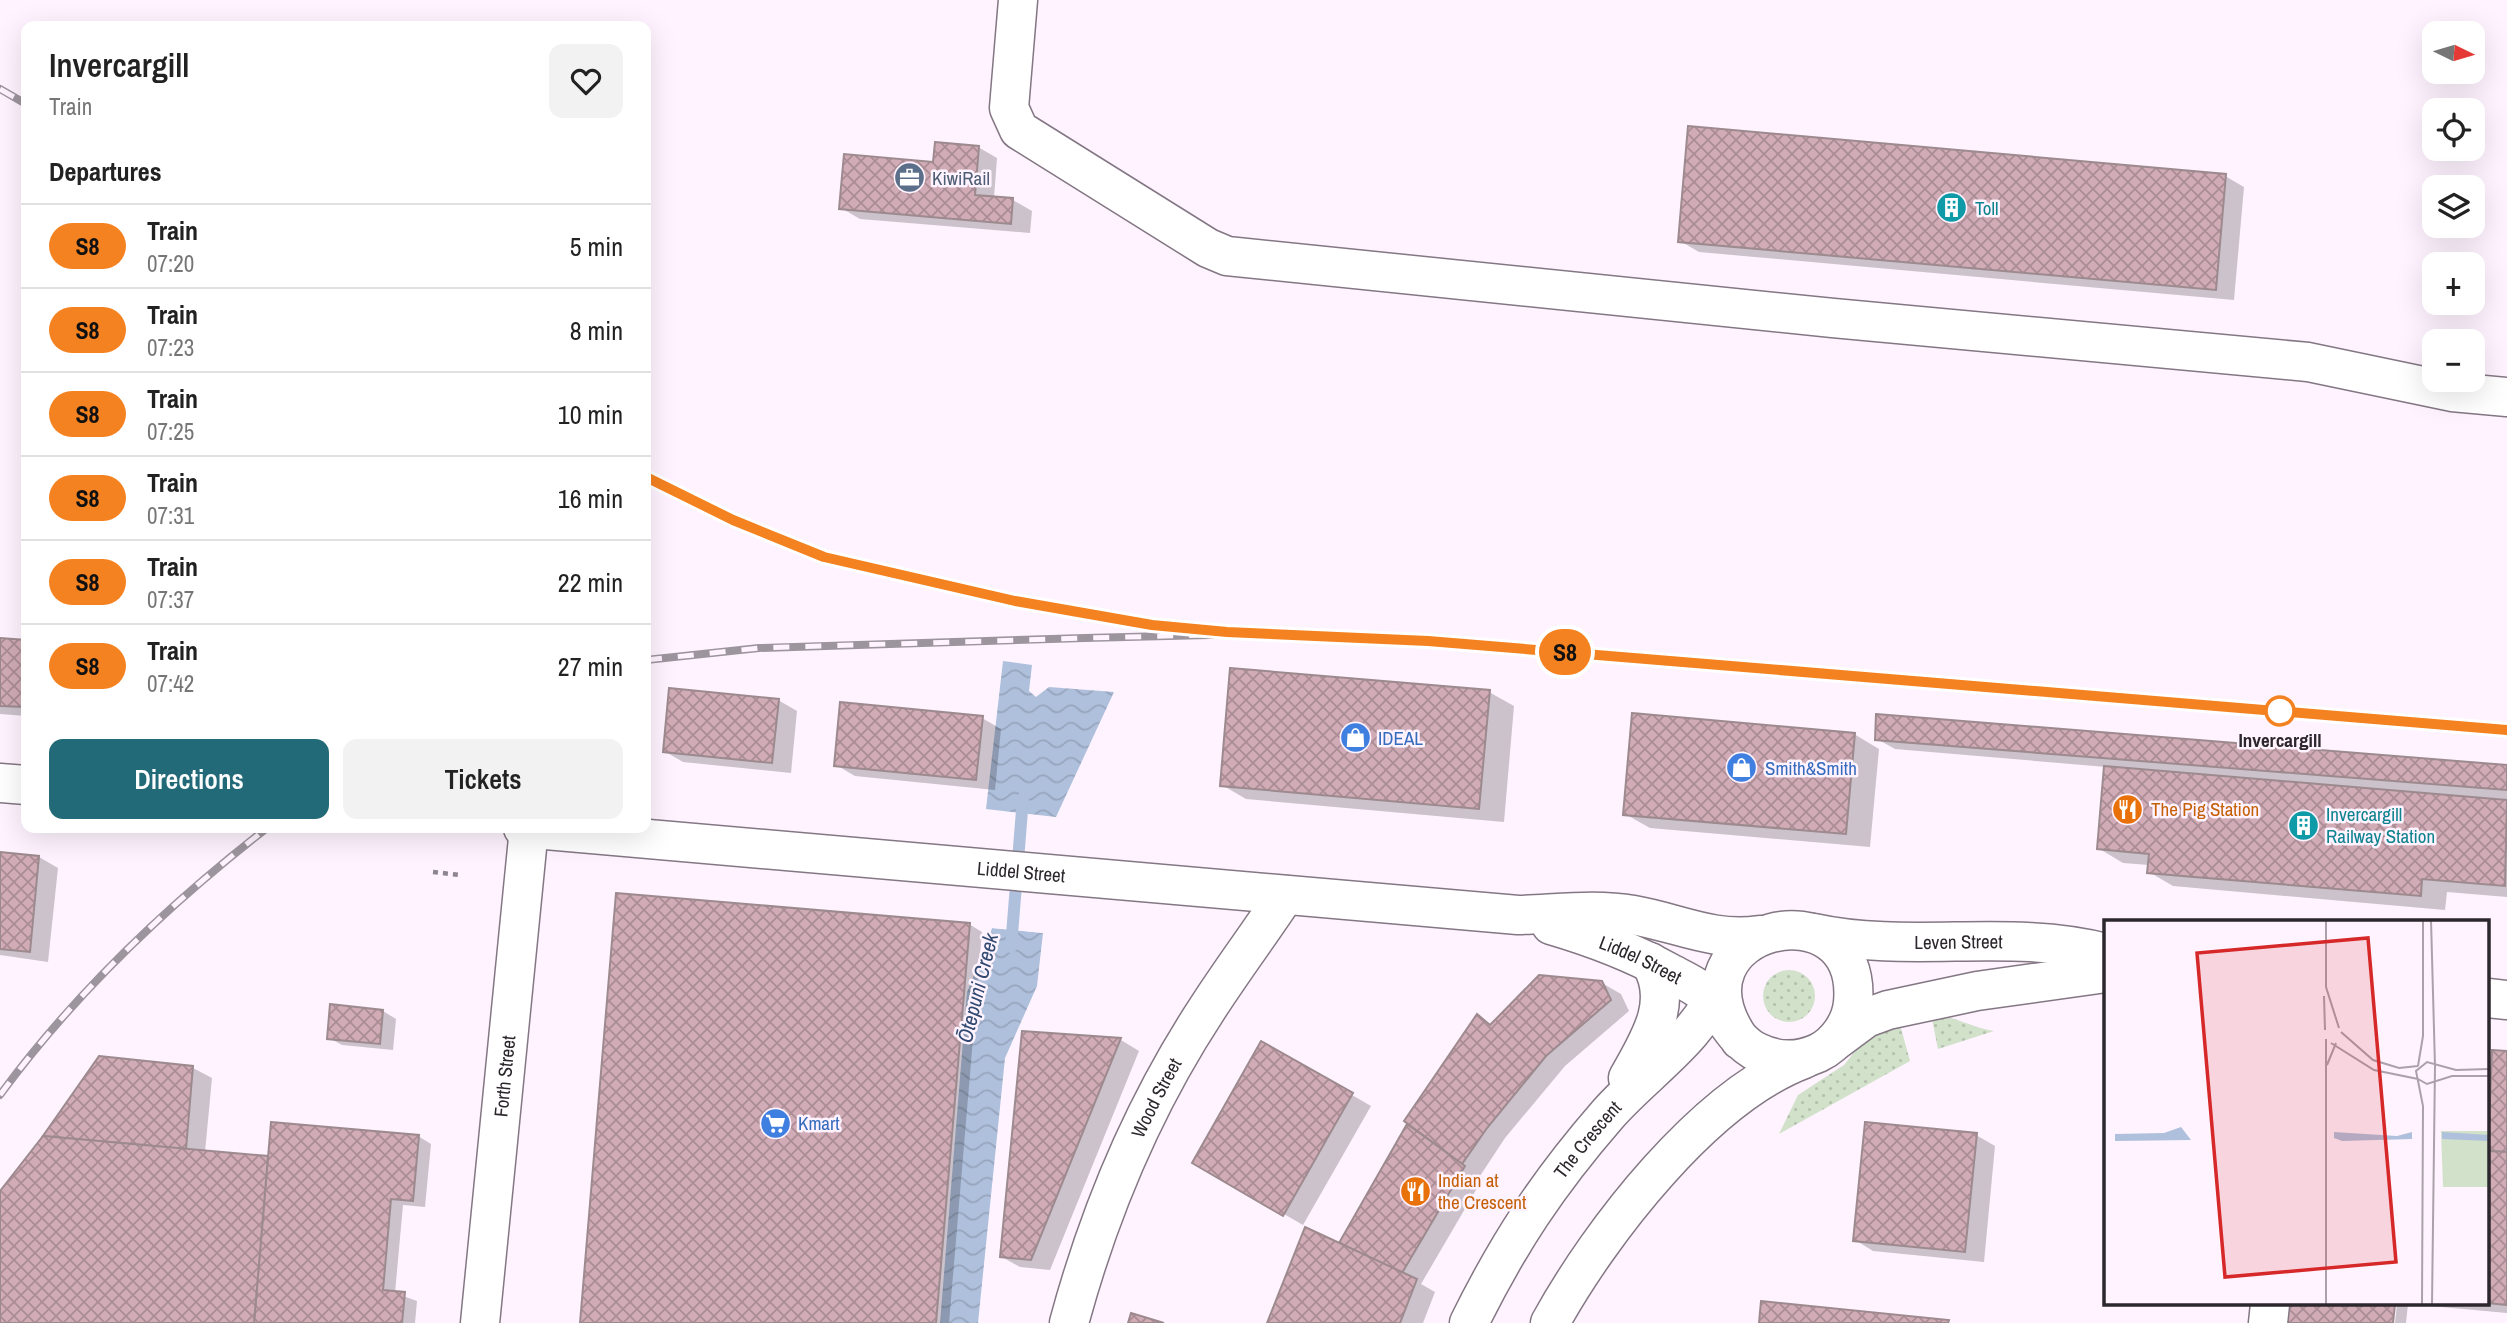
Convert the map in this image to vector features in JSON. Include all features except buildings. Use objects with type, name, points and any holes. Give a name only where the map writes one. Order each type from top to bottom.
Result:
[{"type":"street","points":[[1018,0],[1009,108],[1019,130],[1208,248],[1227,256],[1833,318],[2308,362],[2452,392],[2507,397]]},
{"type":"street","points":[[0,783],[21,785]]},
{"type":"street","name":"Forth Street","points":[[480,1323],[529,833]]},
{"type":"street","name":"Liddel Street","points":[[583,833],[980,870],[1518,915],[1613,913],[1632,915],[1720,938],[1760,935]]},
{"type":"street","name":"Wood Street","points":[[1069,1323],[1093,1242],[1134,1140],[1206,1010],[1286,895]]},
{"type":"street","name":"Liddel Street","points":[[1518,915],[1614,944],[1698,988],[1720,988]]},
{"type":"street","points":[[1795,928],[1828,941],[1841,955],[1850,972],[1854,991],[1852,1010],[1846,1027],[1821,1049],[1790,1060],[1771,1058],[1740,1040],[1723,1009],[1720,988],[1734,957],[1760,935],[1777,929],[1795,928]]},
{"type":"street","name":"Leven Street","points":[[1812,933],[1875,941],[2027,942],[2083,947],[2104,952]]},
{"type":"street","points":[[1609,1114],[1657,1019],[1660,984],[1650,962]]},
{"type":"street","points":[[1550,1323],[1602,1239],[1661,1168],[1733,1102],[1774,1072],[1821,1049],[1866,1018],[1888,1010],[1977,991],[2104,973]]},
{"type":"street","name":"The Crescent","points":[[1469,1323],[1513,1239],[1540,1197],[1609,1114],[1695,1031],[1720,988]]},
{"type":"path","points":[[433,872],[460,875]]},
{"type":"green space","points":[[1789,970],[1799,972],[1807,978],[1813,986],[1813,1006],[1807,1014],[1799,1020],[1789,1022],[1779,1020],[1771,1014],[1765,1006],[1763,996],[1765,986],[1771,978],[1779,972]]},
{"type":"green space","points":[[1931,1014],[1947,1017],[1994,1031],[1938,1049]]},
{"type":"green space","points":[[1899,1021],[1910,1061],[1779,1134],[1798,1095],[1844,1065],[1868,1035]]},
{"type":"water","points":[[1003,661],[1032,665],[1029,691],[1036,697],[1049,687],[1114,692],[1056,817],[986,809]]},
{"type":"water","points":[[992,928],[1043,933],[1037,986],[1005,1058],[978,1323],[940,1323],[967,992]]},
{"type":"pier","points":[[990,925],[1044,930],[1043,933],[992,928],[967,992],[969,979]]},
{"type":"waterway","name":"Ōtepuni Creek","points":[[1011,947],[1023,798]]},
{"type":"railway","points":[[0,89],[21,101]]},
{"type":"railway","points":[[651,479],[771,537],[850,564],[1042,607],[1177,628]]},
{"type":"railway","points":[[651,659],[759,648],[1292,633],[1428,641],[2507,730]]},
{"type":"railway","points":[[0,1095],[59,1021],[124,952],[194,888],[261,833]]},
{"type":"train","name":"S8","points":[[651,480],[733,520],[824,557],[884,573],[1015,601],[1152,625],[1227,632],[1428,641],[2507,730]]},
{"type":"place","name":"KiwiRail","points":[[909,178]]},
{"type":"place","name":"Toll","points":[[1952,208]]},
{"type":"place","name":"Invercargill","points":[[2280,711]]},
{"type":"place","name":"IDEAL","points":[[1355,738]]},
{"type":"place","name":"Smith&Smith","points":[[1742,768]]},
{"type":"place","name":"The Pig Station","points":[[2128,809]]},
{"type":"place","name":"Invercargill Railway Station","points":[[2303,825]]},
{"type":"place","name":"Kmart","points":[[775,1123]]},
{"type":"place","name":"Indian at the Crescent","points":[[1415,1191]]}]
